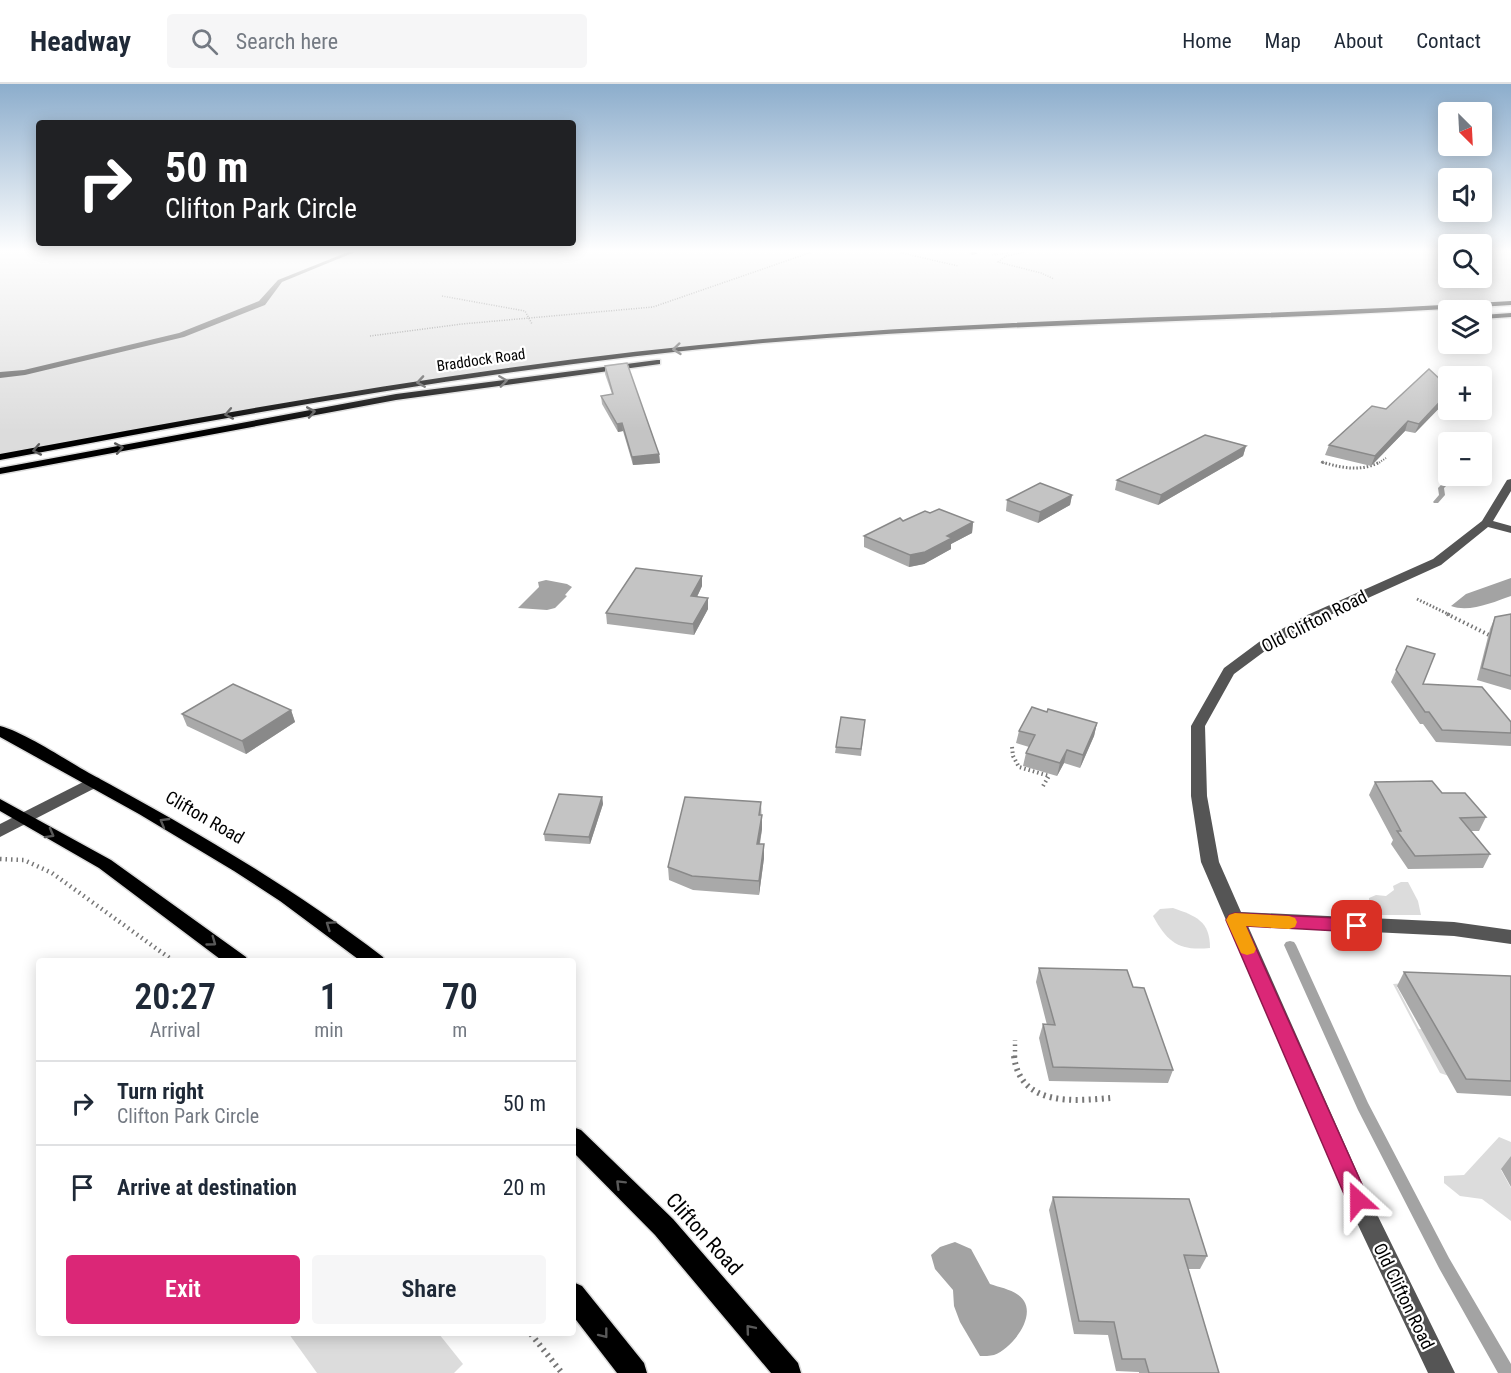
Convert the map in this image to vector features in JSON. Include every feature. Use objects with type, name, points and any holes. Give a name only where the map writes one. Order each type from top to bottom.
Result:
[{"type":"main road","name":"Braddock Road","points":[[0,457],[363,390],[680,349],[957,328],[1354,312]]},
{"type":"main road","points":[[1492,316],[1511,315]]},
{"type":"main road","points":[[771,351],[927,339],[1421,319]]},
{"type":"main road","name":"Braddock Road","points":[[0,471],[396,397],[667,361]]},
{"type":"main road","name":"Clifton Road","points":[[0,731],[237,864],[334,928],[371,958]]},
{"type":"main road","points":[[0,804],[105,864],[234,958]]},
{"type":"main road","name":"Clifton Road","points":[[576,1140],[664,1227],[788,1373]]},
{"type":"main road","points":[[576,1299],[634,1373]]},
{"type":"street","points":[[0,375],[25,372],[181,335],[239,312]]},
{"type":"street","name":"Old Clifton Road","points":[[1442,1373],[1358,1200],[1210,862],[1199,796],[1198,726],[1229,671],[1264,645],[1310,619],[1437,562],[1486,523],[1511,482]]},
{"type":"street","points":[[1486,523],[1511,530]]},
{"type":"street","points":[[0,831],[93,782]]},
{"type":"street","points":[[1235,920],[1454,929],[1511,937]]},
{"type":"path","points":[[526,312],[532,324]]},
{"type":"path","points":[[370,336],[455,324],[595,312]]},
{"type":"path","points":[[1321,462],[1345,469],[1361,470],[1377,466],[1386,458]]},
{"type":"path","points":[[1417,599],[1489,634],[1496,641]]},
{"type":"path","points":[[1012,747],[1012,756],[1019,767],[1049,776],[1043,786]]},
{"type":"path","points":[[0,859],[9,857],[24,860],[52,873],[170,958]]},
{"type":"path","points":[[1015,1040],[1012,1054],[1017,1070],[1033,1089],[1059,1100],[1111,1098]]},
{"type":"path","points":[[533,1336],[562,1373]]},
{"type":"shaded area","points":[[0,312],[1335,312],[1035,324],[713,346],[531,367],[303,402],[0,457]]},
{"type":"shaded area","points":[[1511,578],[1511,596],[1473,607],[1451,606],[1466,594]]},
{"type":"shaded area","points":[[546,580],[572,587],[555,608],[547,610],[518,608],[539,587],[538,582]]},
{"type":"shaded area","points":[[1401,882],[1408,882],[1418,901],[1421,915],[1374,915],[1369,906],[1369,898],[1376,895],[1386,896],[1394,890],[1393,886]]},
{"type":"shaded area","points":[[1173,908],[1200,921],[1207,931],[1210,948],[1190,948],[1169,939],[1153,916],[1160,909]]},
{"type":"shaded area","points":[[1405,983],[1397,987],[1419,1029],[1434,1030],[1449,1076],[1440,1073],[1393,984]]},
{"type":"shaded area","points":[[1499,1137],[1511,1142],[1511,1170],[1501,1170],[1511,1188],[1511,1221],[1482,1199],[1460,1196],[1444,1183],[1444,1176],[1464,1175]]},
{"type":"shaded area","points":[[955,1242],[971,1249],[990,1284],[1017,1294],[1027,1308],[1020,1332],[1008,1346],[994,1355],[980,1356],[960,1322],[954,1306],[953,1290],[935,1269],[931,1255],[940,1247]]},
{"type":"shaded area","points":[[290,1336],[441,1336],[463,1364],[454,1373],[317,1373]]},
{"type":"building","points":[[627,363],[659,454],[632,457],[622,423],[617,424],[601,396],[613,394],[605,366]]},
{"type":"building","points":[[1429,369],[1438,377],[1438,404],[1419,424],[1408,421],[1375,456],[1329,445],[1372,406],[1386,409]]},
{"type":"building","points":[[1205,435],[1246,446],[1161,495],[1117,480]]},
{"type":"building","points":[[1040,483],[1072,495],[1040,512],[1007,500]]},
{"type":"building","points":[[939,509],[973,522],[947,536],[952,538],[925,552],[910,555],[864,536],[900,518],[903,521],[925,511],[930,513]]},
{"type":"building","points":[[636,568],[702,576],[691,596],[708,598],[693,624],[606,613]]},
{"type":"building","points":[[1511,614],[1511,676],[1482,668],[1495,617]]},
{"type":"building","points":[[1407,646],[1435,654],[1423,684],[1482,687],[1511,722],[1511,733],[1442,730],[1429,712],[1425,712],[1396,670]]},
{"type":"building","points":[[233,684],[291,710],[242,741],[182,714]]},
{"type":"building","points":[[1032,707],[1047,712],[1048,709],[1097,723],[1083,755],[1067,750],[1060,763],[1026,753],[1035,735],[1019,731]]},
{"type":"building","points":[[841,717],[865,720],[861,749],[836,747]]},
{"type":"building","points":[[1432,781],[1442,793],[1465,793],[1486,817],[1460,818],[1490,854],[1415,856],[1397,831],[1401,831],[1375,782]]},
{"type":"building","points":[[559,794],[602,797],[589,837],[544,834]]},
{"type":"building","points":[[685,797],[761,802],[759,815],[762,815],[757,844],[764,844],[759,881],[692,876],[668,867]]},
{"type":"building","points":[[1039,968],[1127,970],[1133,987],[1144,988],[1173,1070],[1053,1067],[1043,1024],[1055,1025]]},
{"type":"building","points":[[1404,972],[1511,976],[1511,1081],[1466,1079]]},
{"type":"building","points":[[1053,1197],[1189,1199],[1207,1256],[1184,1255],[1219,1373],[1149,1373],[1145,1359],[1122,1359],[1114,1322],[1079,1321]]},
{"type":"waterway","points":[[1436,502],[1442,495],[1443,486]]},
{"type":"waterway","points":[[1290,945],[1363,1106],[1444,1263],[1507,1373]]},
{"type":"slow traffic","points":[[1247,949],[1235,920],[1289,922]]},
{"type":"route","points":[[1357,926],[1235,920],[1358,1200]]}]
